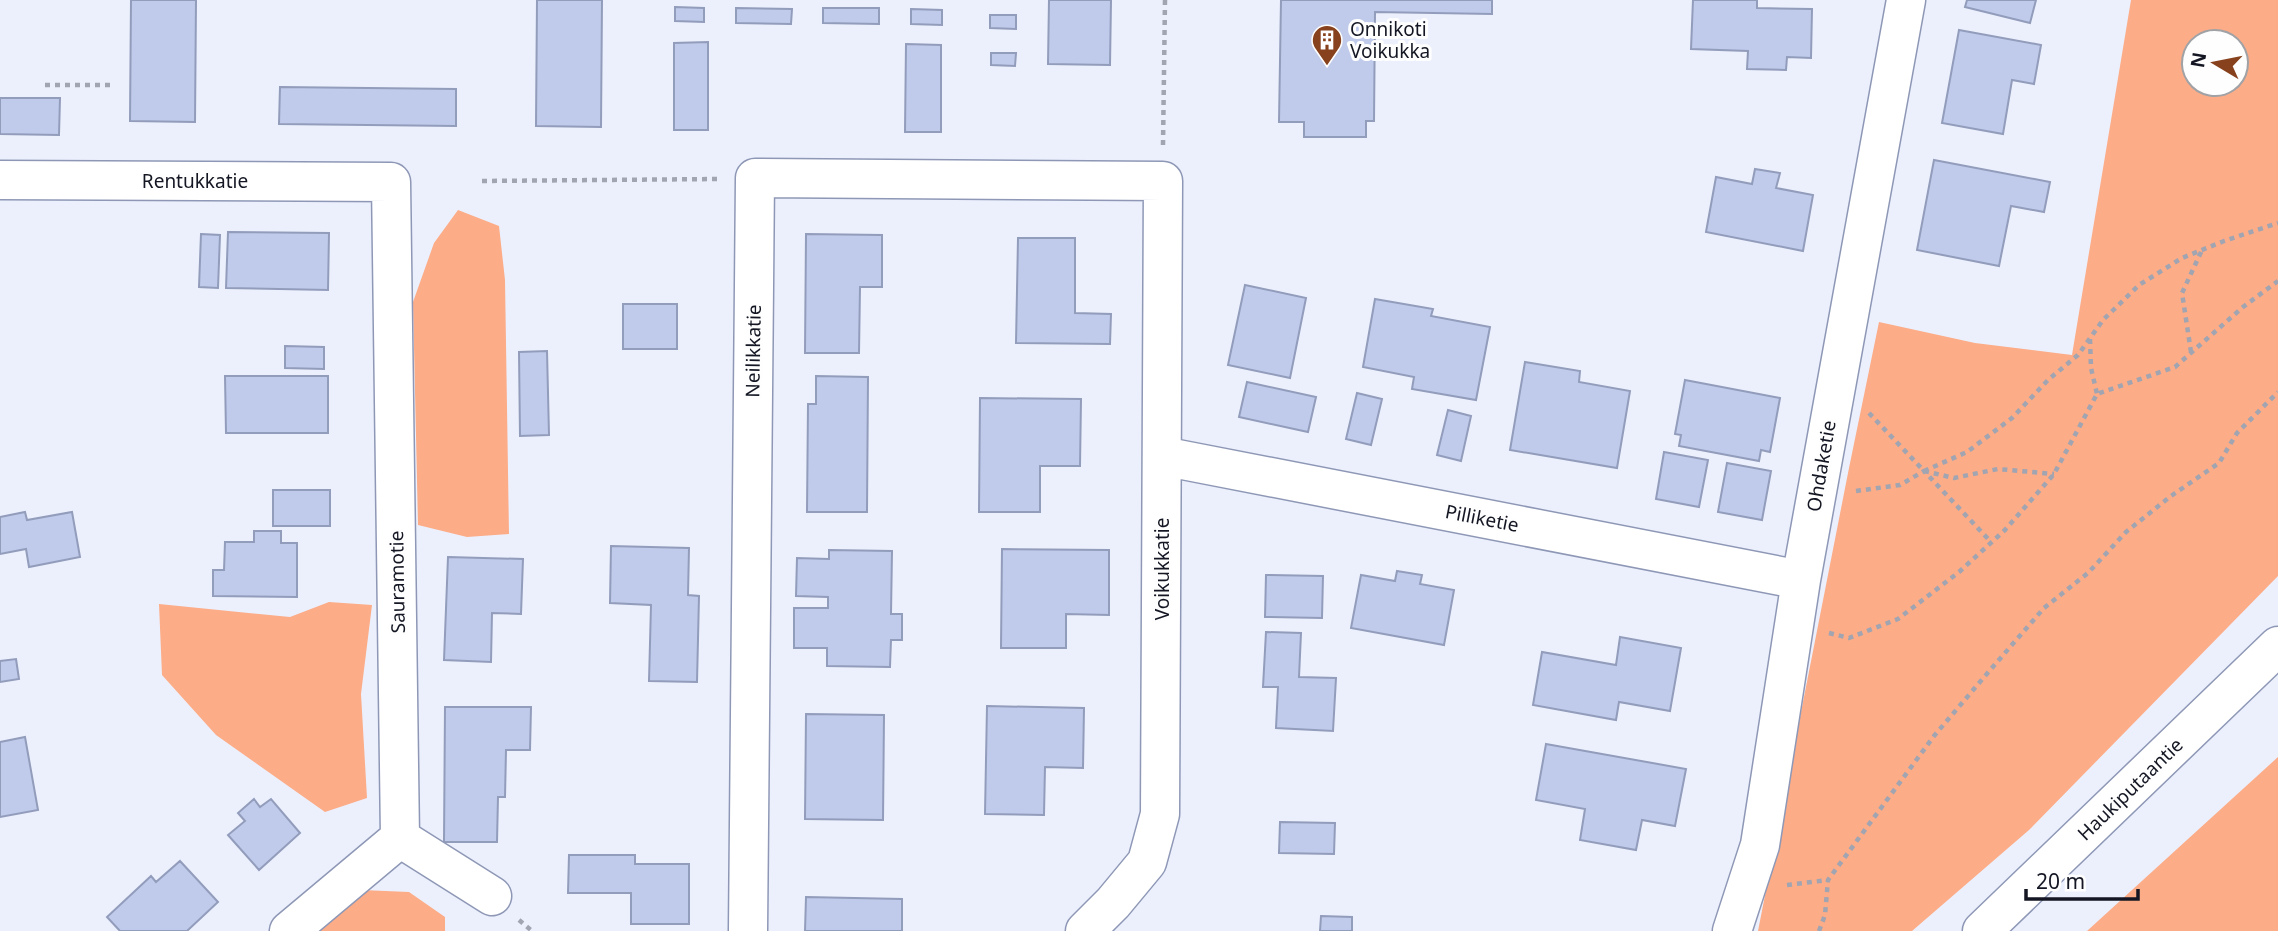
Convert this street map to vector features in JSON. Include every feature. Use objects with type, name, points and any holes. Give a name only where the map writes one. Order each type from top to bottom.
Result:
[{"type":"street","name":"Ohdaketie","points":[[1732,931],[1760,845],[1798,596],[1906,0]]},
{"type":"street","points":[[755,178],[1163,181]]},
{"type":"street","name":"Neilikkatie","points":[[748,931],[755,178]]},
{"type":"street","name":"Rentukkatie","points":[[0,180],[391,182]]},
{"type":"street","name":"Voikukkatie","points":[[1085,931],[1113,903],[1147,862],[1160,814],[1163,181]]},
{"type":"street","name":"Sauramotie","points":[[391,182],[400,838]]},
{"type":"street","name":"Pilliketie","points":[[1162,456],[1798,596]]},
{"type":"street","name":"Haukiputaantie","points":[[1982,931],[2278,646]]},
{"type":"street","points":[[289,931],[400,838],[492,896]]},
{"type":"path","points":[[1163,181],[1165,0]]},
{"type":"path","points":[[44,85],[113,85]]},
{"type":"path","points":[[482,181],[755,178]]},
{"type":"path","points":[[1850,492],[1900,485],[1967,452],[2012,418],[2048,380],[2078,355],[2103,320],[2139,285],[2182,258],[2278,223]]},
{"type":"path","points":[[2191,352],[2182,293],[2202,250]]},
{"type":"path","points":[[2097,394],[2175,367],[2243,307],[2278,281]]},
{"type":"path","points":[[1798,596],[1810,628],[1850,638],[1898,619],[1959,572],[2005,530],[2053,474],[2097,394],[2091,368],[2090,338]]},
{"type":"path","points":[[1837,380],[1991,542]]},
{"type":"path","points":[[1819,931],[1825,915],[1828,880],[1934,736],[1966,698],[2044,608],[2088,573],[2126,532],[2219,463],[2237,433],[2278,392]]},
{"type":"path","points":[[1924,471],[1954,478],[1998,469],[2053,474]]},
{"type":"shaded area","points":[[2131,0],[2278,0],[2278,576],[2029,830],[1912,931],[1758,931],[1879,322],[1975,343],[2072,355]]},
{"type":"shaded area","points":[[458,210],[499,226],[505,280],[509,534],[467,537],[418,525],[413,302],[434,243]]},
{"type":"shaded area","points":[[329,602],[372,605],[361,694],[367,798],[325,812],[216,735],[162,675],[159,604],[290,617]]},
{"type":"shaded area","points":[[2278,757],[2278,931],[2087,931]]},
{"type":"shaded area","points":[[362,890],[409,892],[445,917],[445,931],[314,931]]},
{"type":"building","points":[[131,0],[196,0],[195,122],[130,121]]},
{"type":"building","points":[[537,0],[602,0],[601,127],[536,126]]},
{"type":"building","points":[[1049,0],[1111,0],[1110,65],[1048,64]]},
{"type":"building","name":"Onnikoti Voikukka","points":[[1281,0],[1492,0],[1492,14],[1375,12],[1374,121],[1366,121],[1366,137],[1304,137],[1304,122],[1279,122]]},
{"type":"building","points":[[1693,0],[1757,0],[1757,8],[1812,9],[1811,58],[1787,57],[1786,70],[1747,69],[1748,51],[1691,49]]},
{"type":"building","points":[[1967,0],[2036,0],[2030,23],[1965,7]]},
{"type":"building","points":[[675,7],[704,8],[704,22],[675,21]]},
{"type":"building","points":[[736,8],[792,9],[791,24],[736,23]]},
{"type":"building","points":[[823,8],[879,8],[879,24],[823,23]]},
{"type":"building","points":[[911,9],[942,10],[942,25],[911,24]]},
{"type":"building","points":[[990,15],[1016,15],[1016,29],[990,28]]},
{"type":"building","points":[[1959,30],[2041,45],[2034,84],[2012,80],[2003,134],[1942,123]]},
{"type":"building","points":[[708,42],[708,130],[674,130],[674,43]]},
{"type":"building","points":[[906,44],[941,45],[941,132],[905,132]]},
{"type":"building","points":[[991,53],[1016,53],[1015,66],[991,65]]},
{"type":"building","points":[[280,87],[456,89],[456,126],[279,124]]},
{"type":"building","points":[[0,98],[60,98],[59,135],[0,134]]},
{"type":"building","points":[[1934,160],[2050,182],[2044,212],[2011,206],[1999,266],[1917,250]]},
{"type":"building","points":[[1755,169],[1780,173],[1776,188],[1813,195],[1803,251],[1706,232],[1716,177],[1752,184]]},
{"type":"building","points":[[228,232],[329,233],[328,290],[226,288]]},
{"type":"building","points":[[201,234],[220,235],[218,288],[199,287]]},
{"type":"building","points":[[806,234],[882,235],[882,287],[860,287],[859,353],[805,353]]},
{"type":"building","points":[[1018,238],[1075,238],[1075,313],[1111,314],[1110,344],[1016,343]]},
{"type":"building","points":[[1245,285],[1306,298],[1290,378],[1228,365]]},
{"type":"building","points":[[1375,299],[1433,309],[1431,316],[1490,327],[1476,400],[1412,389],[1414,377],[1363,367]]},
{"type":"building","points":[[623,304],[677,304],[677,349],[623,349]]},
{"type":"building","points":[[285,346],[324,347],[324,369],[285,368]]},
{"type":"building","points":[[547,351],[549,435],[520,436],[519,352]]},
{"type":"building","points":[[1525,362],[1580,371],[1579,382],[1630,391],[1617,468],[1510,450]]},
{"type":"building","points":[[225,376],[328,376],[328,433],[226,433]]},
{"type":"building","points":[[816,376],[868,377],[867,512],[807,512],[808,404],[816,404]]},
{"type":"building","points":[[1685,380],[1780,398],[1770,452],[1761,450],[1759,461],[1679,446],[1681,435],[1675,434]]},
{"type":"building","points":[[1247,382],[1316,397],[1308,432],[1239,417]]},
{"type":"building","points":[[1357,393],[1382,399],[1371,445],[1346,439]]},
{"type":"building","points":[[980,398],[1081,399],[1080,466],[1040,466],[1040,512],[979,512]]},
{"type":"building","points":[[1448,410],[1471,416],[1461,461],[1437,455]]},
{"type":"building","points":[[1664,452],[1708,460],[1699,507],[1656,499]]},
{"type":"building","points":[[1727,463],[1771,471],[1762,520],[1718,512]]},
{"type":"building","points":[[273,490],[330,490],[330,526],[273,526]]},
{"type":"building","points":[[25,512],[27,520],[72,512],[80,557],[29,567],[26,549],[0,554],[0,517]]},
{"type":"building","points":[[254,531],[281,531],[281,543],[297,543],[297,597],[213,596],[213,570],[224,570],[225,542],[254,542]]},
{"type":"building","points":[[611,546],[689,548],[688,595],[699,596],[697,682],[649,681],[651,605],[610,603]]},
{"type":"building","points":[[1002,549],[1109,550],[1109,615],[1066,614],[1066,648],[1001,648]]},
{"type":"building","points":[[829,550],[892,551],[891,614],[902,614],[902,640],[891,640],[890,667],[827,666],[827,648],[794,648],[794,608],[828,608],[828,597],[796,596],[797,558],[829,559]]},
{"type":"building","points":[[448,557],[523,559],[521,614],[492,613],[491,662],[444,660]]},
{"type":"building","points":[[1397,571],[1422,575],[1420,584],[1454,590],[1444,645],[1351,628],[1361,575],[1395,581]]},
{"type":"building","points":[[1266,575],[1323,576],[1322,618],[1265,617]]},
{"type":"building","points":[[1266,632],[1301,633],[1299,677],[1336,678],[1333,731],[1276,728],[1278,687],[1263,687]]},
{"type":"building","points":[[1620,637],[1681,648],[1670,711],[1619,702],[1616,720],[1533,705],[1542,652],[1616,665]]},
{"type":"building","points":[[16,659],[19,679],[0,682],[0,661]]},
{"type":"building","points":[[987,706],[1084,708],[1083,768],[1045,767],[1044,815],[985,814]]},
{"type":"building","points":[[445,707],[531,707],[530,750],[506,750],[505,797],[498,797],[497,842],[444,842]]},
{"type":"building","points":[[806,714],[884,715],[883,820],[805,819]]},
{"type":"building","points":[[25,737],[38,810],[0,817],[0,742]]},
{"type":"building","points":[[1546,744],[1686,769],[1675,826],[1642,820],[1636,850],[1580,840],[1585,809],[1536,800]]},
{"type":"building","points":[[254,799],[260,807],[271,799],[300,833],[259,870],[228,835],[245,821],[238,813]]},
{"type":"building","points":[[1280,822],[1335,823],[1334,854],[1279,853]]},
{"type":"building","points":[[569,855],[635,855],[635,864],[689,864],[689,924],[631,924],[631,893],[568,893]]},
{"type":"building","points":[[180,861],[218,902],[187,931],[120,931],[107,917],[151,876],[156,882]]},
{"type":"building","points":[[806,897],[902,899],[902,931],[805,931]]},
{"type":"building","points":[[1321,916],[1352,917],[1352,931],[1320,931]]},
{"type":"place","name":"Onnikoti Voikukka","points":[[1327,67]]}]
